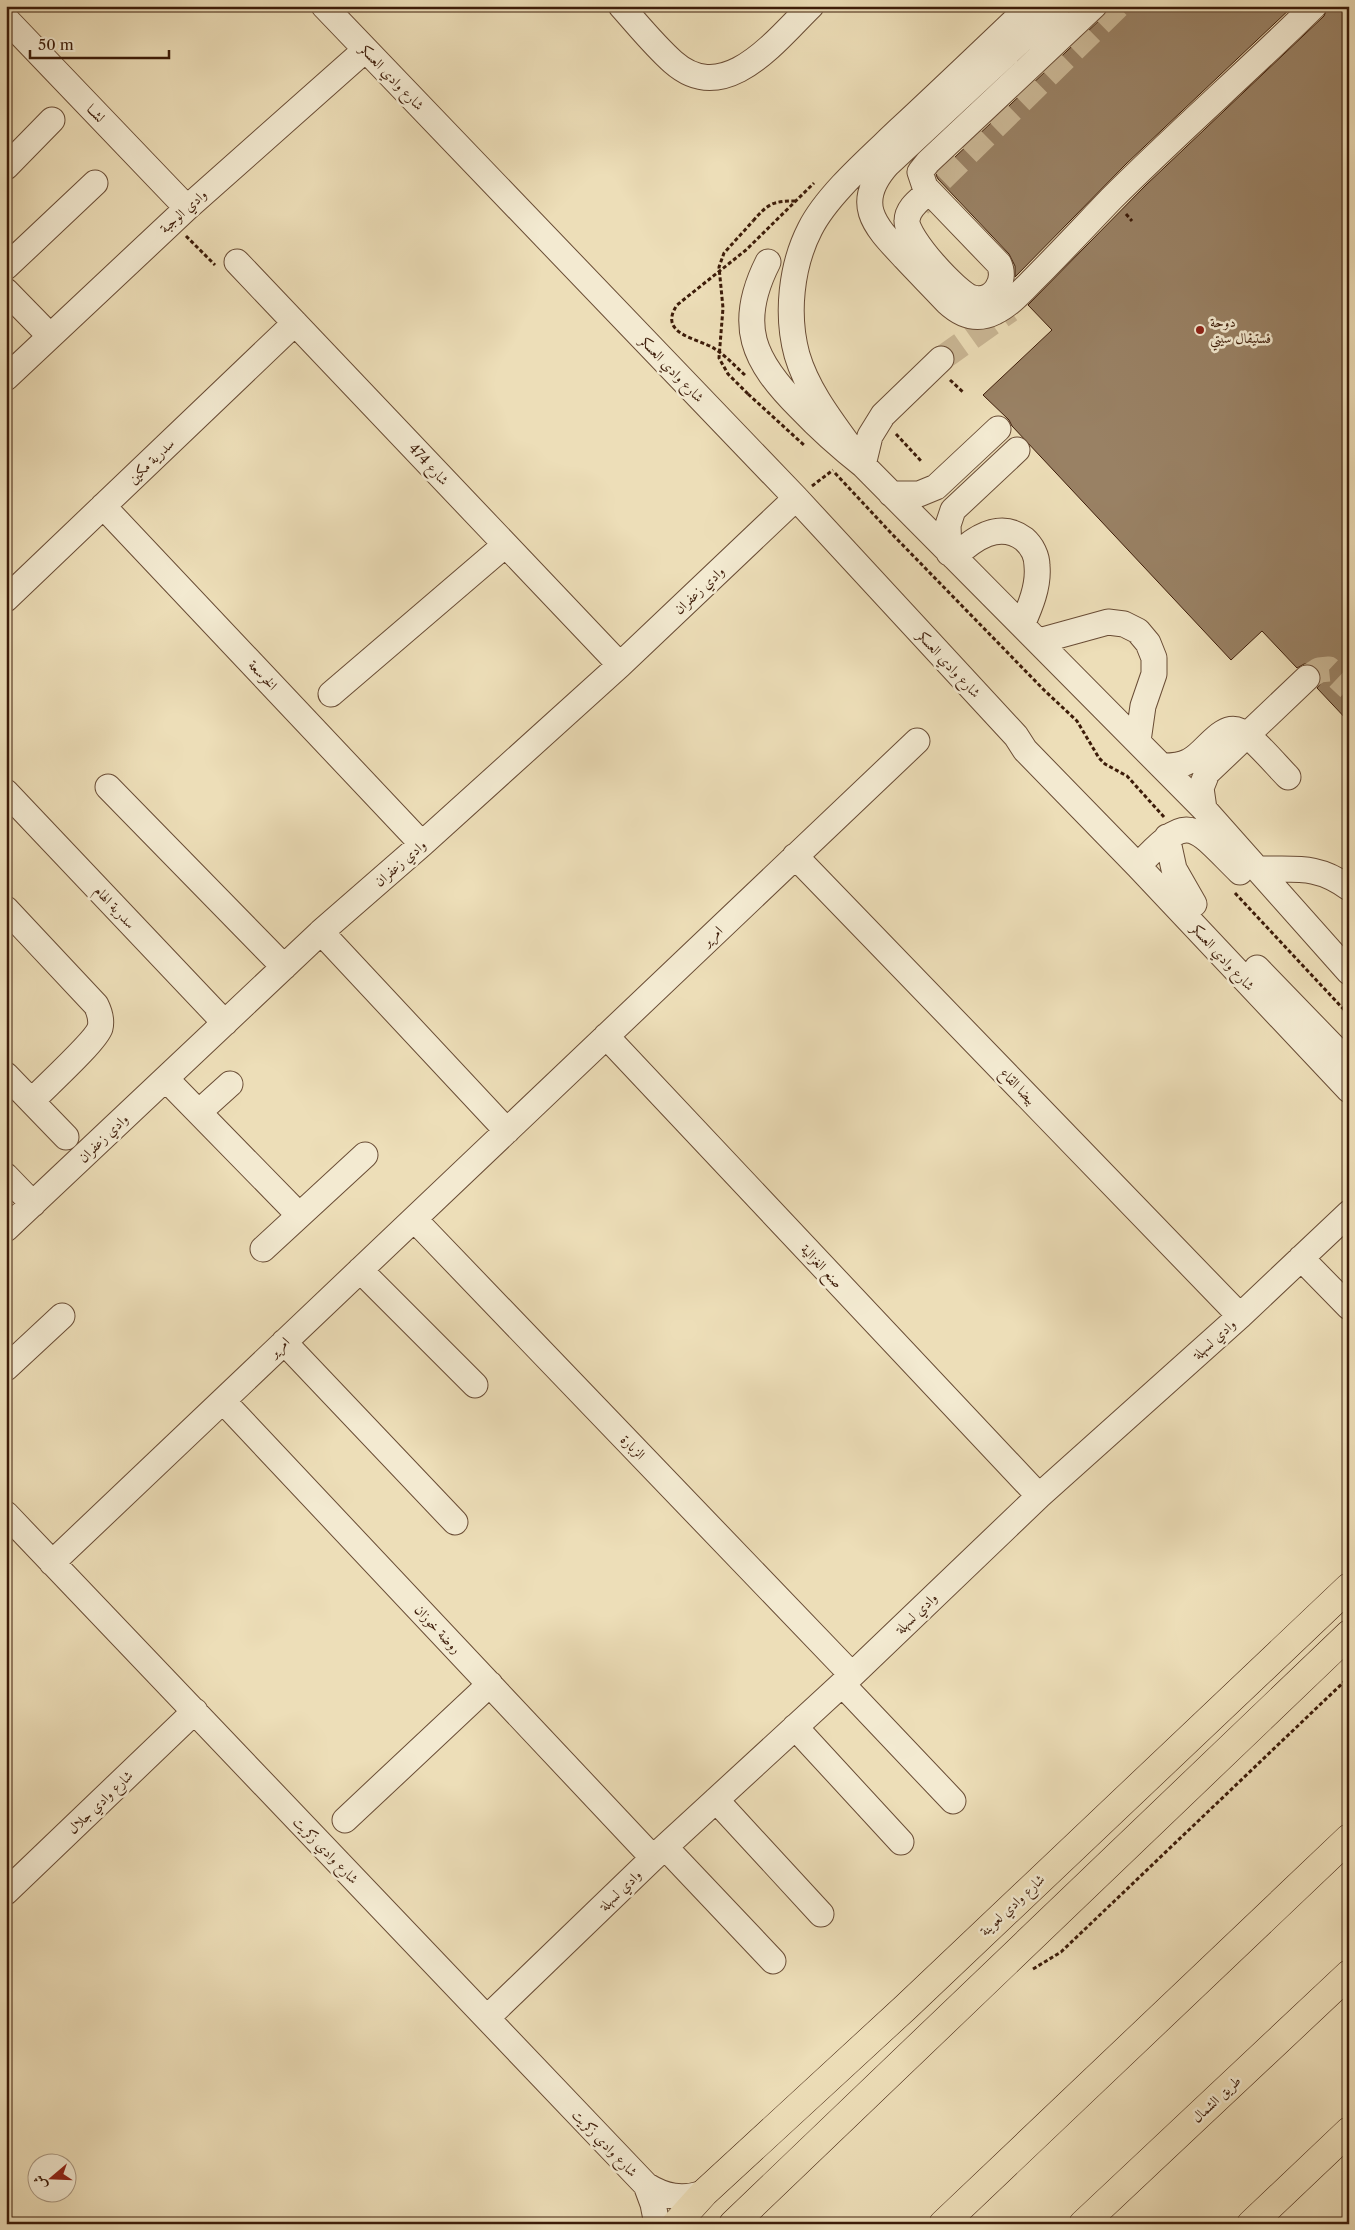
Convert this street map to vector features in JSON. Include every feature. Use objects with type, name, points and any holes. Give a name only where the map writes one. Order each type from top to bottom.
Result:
[{"type":"main road","name":"شارع وادي لعوينة","points":[[676,2224],[704,2193],[899,2014],[1349,1587]]},
{"type":"main road","points":[[732,2224],[1349,1634]]},
{"type":"main road","points":[[943,2224],[1349,1838]]},
{"type":"main road","name":"طريق الشمال","points":[[1083,2224],[1349,1974]]},
{"type":"main road","points":[[1251,2224],[1349,2131]]},
{"type":"street","name":"شارع وادي العسكر","points":[[324,6],[796,498],[1016,736],[1037,750],[1142,861],[1349,1090]]},
{"type":"street","points":[[621,6],[673,62],[691,73],[713,77],[733,74],[750,64],[811,6]]},
{"type":"street","points":[[863,465],[818,401],[806,378],[797,354],[793,331],[792,305],[794,278],[802,246],[822,210],[862,165],[1030,6]]},
{"type":"street","points":[[1058,6],[888,164],[875,180],[871,189],[870,210],[877,228],[955,310],[965,315],[987,316],[997,311],[1018,294],[1112,199],[1314,6]]},
{"type":"street","points":[[926,194],[911,208],[908,215],[906,222],[912,238],[961,292],[979,298],[990,295],[995,291],[1001,280],[999,264],[925,187],[920,172],[1005,88],[1094,6]]},
{"type":"street","name":"لشــا","points":[[10,30],[179,214]]},
{"type":"street","name":"وادي الوجبة","points":[[6,378],[179,214],[365,50]]},
{"type":"street","points":[[6,167],[52,120]]},
{"type":"street","points":[[6,267],[94,183]]},
{"type":"street","name":"شارع 474","points":[[237,262],[620,665]]},
{"type":"street","points":[[768,262],[755,292],[751,320],[754,341],[763,364],[781,389],[821,430],[863,465],[1204,808],[1349,972]]},
{"type":"street","points":[[6,291],[50,336]]},
{"type":"street","name":"سدرية مكين","points":[[6,599],[295,323]]},
{"type":"street","points":[[863,465],[870,436],[883,415],[941,359]]},
{"type":"street","points":[[891,494],[919,494],[936,487],[998,429]]},
{"type":"street","points":[[952,555],[948,525],[953,510],[1017,450]]},
{"type":"street","name":"وادي زعفران","points":[[6,1229],[321,932],[422,844],[620,665],[796,498]]},
{"type":"street","name":"الخرسعة","points":[[104,506],[422,844]]},
{"type":"street","points":[[952,555],[994,531],[1012,532],[1027,542],[1036,558],[1038,567],[1030,633]]},
{"type":"street","points":[[331,694],[505,545]]},
{"type":"street","points":[[1030,633],[1108,622],[1124,624],[1138,631],[1148,644],[1154,658],[1154,674],[1143,706],[1138,741]]},
{"type":"street","points":[[1204,808],[1201,788],[1207,773],[1307,678]]},
{"type":"street","points":[[1163,766],[1172,766],[1190,761],[1228,729],[1238,730],[1246,735],[1288,777]]},
{"type":"street","name":"امرير","points":[[52,1563],[917,741]]},
{"type":"street","points":[[108,788],[284,967]]},
{"type":"street","name":"سدرية الهام","points":[[6,792],[225,1023]]},
{"type":"street","points":[[1142,861],[1177,831],[1195,830],[1264,895],[1273,901],[1289,904]]},
{"type":"street","points":[[1168,837],[1174,869],[1194,904]]},
{"type":"street","name":"بيضا القاع","points":[[795,856],[1240,1316]]},
{"type":"street","name":"شارع وادي العسكر","points":[[1142,861],[1194,904],[1349,1063]]},
{"type":"street","points":[[1257,869],[1320,871],[1334,876],[1349,888]]},
{"type":"street","points":[[6,909],[96,1006],[100,1020],[97,1034],[32,1101]]},
{"type":"street","points":[[321,932],[507,1131]]},
{"type":"street","name":"صنع الغزالية","points":[[606,1036],[1039,1496]]},
{"type":"street","points":[[6,1075],[66,1137]]},
{"type":"street","points":[[166,1079],[299,1215]]},
{"type":"street","points":[[198,1112],[230,1084]]},
{"type":"street","points":[[263,1249],[365,1155]]},
{"type":"street","points":[[6,1176],[33,1204]]},
{"type":"street","name":"وادي لسهلة","points":[[487,2018],[659,1852],[847,1679],[1039,1496],[1240,1316],[1349,1213]]},
{"type":"street","name":"الزبارة","points":[[414,1219],[847,1679],[953,1801]]},
{"type":"street","points":[[1301,1258],[1349,1307]]},
{"type":"street","points":[[360,1270],[475,1385]]},
{"type":"street","points":[[6,1368],[62,1316]]},
{"type":"street","points":[[284,1342],[455,1522]]},
{"type":"street","name":"روضة خوزان","points":[[223,1400],[490,1684],[772,1961]]},
{"type":"street","name":"شارع وادي زكريت","points":[[6,1514],[646,2185],[668,2196],[680,2198],[704,2193]]},
{"type":"street","points":[[345,1820],[490,1684]]},
{"type":"street","name":"شارع وادي جلال","points":[[6,1892],[195,1711]]},
{"type":"street","points":[[795,1727],[902,1842]]},
{"type":"street","points":[[716,1800],[821,1914]]},
{"type":"street","name":"شارع وادي زكريت","points":[[646,2185],[653,2204],[657,2224]]},
{"type":"path","points":[[796,201],[780,201],[769,204],[724,253],[719,268],[723,308],[719,358],[728,374],[807,447]]},
{"type":"path","points":[[179,214],[224,274],[237,262]]},
{"type":"building","points":[[1108,6],[1293,6],[1126,164],[1015,277],[1015,266],[1009,254],[936,175],[1104,16]]},
{"type":"building","name":"دوحة فستيفال سيتي","points":[[1328,6],[1349,6],[1349,722],[1317,688],[1321,683],[1321,675],[1317,668],[1312,664],[1304,664],[1297,668],[1262,631],[1231,660],[1012,426],[1009,420],[983,395],[1052,330],[1028,305],[1146,185],[1324,16]]},
{"type":"tunnel","points":[[937,205],[926,194],[1118,6]]},
{"type":"tunnel","points":[[941,359],[1010,310]]},
{"type":"tunnel","points":[[1307,678],[1319,670],[1329,669],[1349,688]]},
{"type":"place","name":"دوحة فستيفال سيتي","points":[[1200,330]]}]
